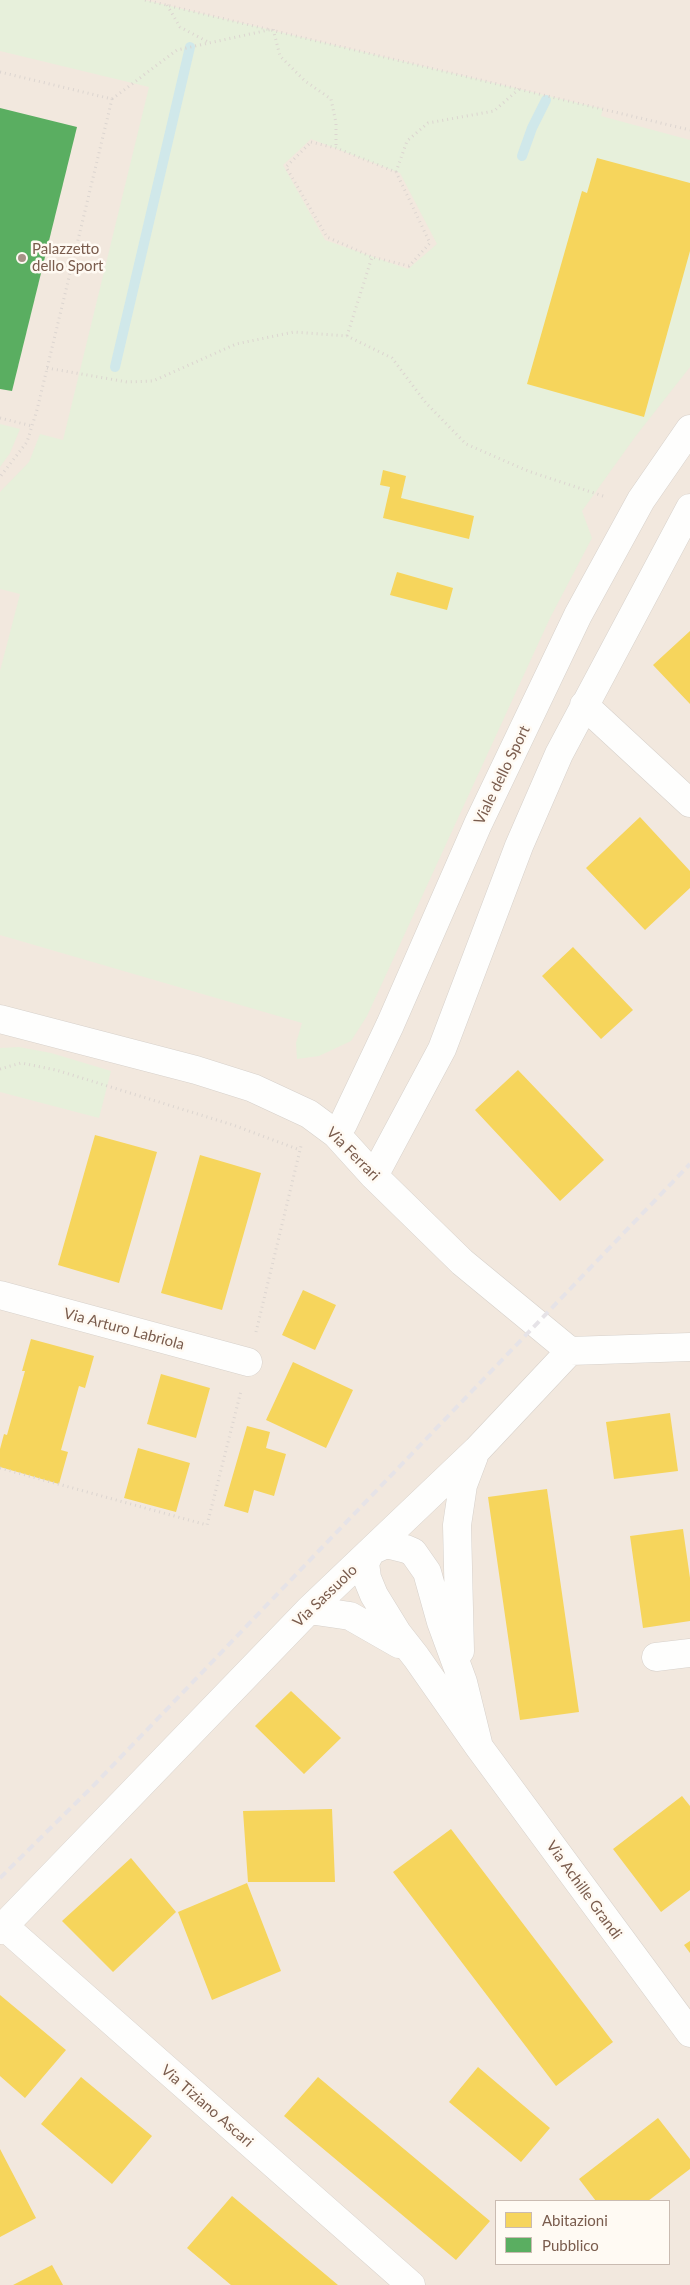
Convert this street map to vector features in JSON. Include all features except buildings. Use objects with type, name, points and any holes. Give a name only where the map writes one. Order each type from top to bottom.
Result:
[{"type":"street","name":"Viale dello Sport","points":[[336,1134],[343,1124],[386,1034],[478,824],[578,615],[641,500],[690,429]]},
{"type":"street","points":[[374,1176],[442,1049],[519,846],[560,754],[584,705],[690,508]]},
{"type":"street","points":[[584,705],[690,803]]},
{"type":"street","name":"Via Ferrari","points":[[0,1019],[196,1070],[253,1088],[309,1114],[336,1134],[374,1176],[462,1262],[570,1351]]},
{"type":"street","name":"Via Arturo Labriola","points":[[0,1295],[248,1362]]},
{"type":"street","points":[[570,1351],[690,1347]]},
{"type":"street","name":"Via Sassuolo","points":[[2,1928],[309,1610],[476,1450],[570,1351]]},
{"type":"street","name":"Via Achille Grandi","points":[[463,1682],[459,1629],[457,1526],[463,1485],[476,1450]]},
{"type":"street","name":"Via Achille Grandi","points":[[479,1746],[463,1682],[441,1622],[427,1572],[413,1552],[386,1544],[371,1551],[365,1563],[367,1578],[374,1595],[398,1634],[416,1657],[479,1746],[690,2033]]},
{"type":"street","name":"Via Achille Grandi","points":[[309,1610],[350,1616],[392,1638],[416,1657]]},
{"type":"street","points":[[656,1657],[690,1653]]},
{"type":"street","name":"Via Tiziano Ascari","points":[[2,1928],[410,2285]]},
{"type":"path","points":[[145,0],[690,130]]},
{"type":"path","points":[[167,4],[180,27],[208,42]]},
{"type":"path","points":[[0,478],[27,442],[32,426],[112,99],[177,50],[273,29]]},
{"type":"path","points":[[273,29],[280,56],[305,81],[331,99],[336,123],[336,148]]},
{"type":"path","points":[[0,72],[112,99]]},
{"type":"path","points":[[396,172],[407,141],[428,123],[494,111],[520,89]]},
{"type":"path","points":[[311,142],[336,148],[396,172],[430,243],[409,266],[372,257],[328,237],[286,167],[311,142]]},
{"type":"path","points":[[347,336],[372,257]]},
{"type":"path","points":[[47,368],[127,382],[153,380],[236,344],[294,332],[347,336],[392,358],[426,403],[466,444],[528,471],[606,497]]},
{"type":"path","points":[[0,418],[32,426]]},
{"type":"path","points":[[0,1069],[21,1063],[56,1070],[215,1120],[300,1150]]},
{"type":"shaded area","points":[[0,0],[690,0],[690,2285],[0,2285]]},
{"type":"green space","points":[[0,0],[145,0],[603,109],[601,116],[690,140],[690,367],[635,437],[582,511],[592,538],[550,618],[367,1016],[351,1041],[319,1056],[297,1059],[296,1043],[302,1023],[0,935],[0,671],[20,594],[0,589],[0,492],[29,462],[40,434],[63,440],[149,87],[0,51]],"holes":[[[311,139],[400,173],[437,244],[408,269],[325,240],[283,165]]]},
{"type":"green space","points":[[0,424],[20,429],[10,453],[0,467]]},
{"type":"green space","points":[[19,1047],[51,1053],[111,1071],[99,1118],[0,1092],[0,1048]]},
{"type":"waterway","points":[[115,367],[190,47]]},
{"type":"waterway","points":[[522,156],[532,128],[546,100]]},
{"type":"railway","points":[[0,1878],[95,1784],[690,1164]]},
{"type":"place","name":"Palazzetto dello Sport","points":[[22,258]]}]
